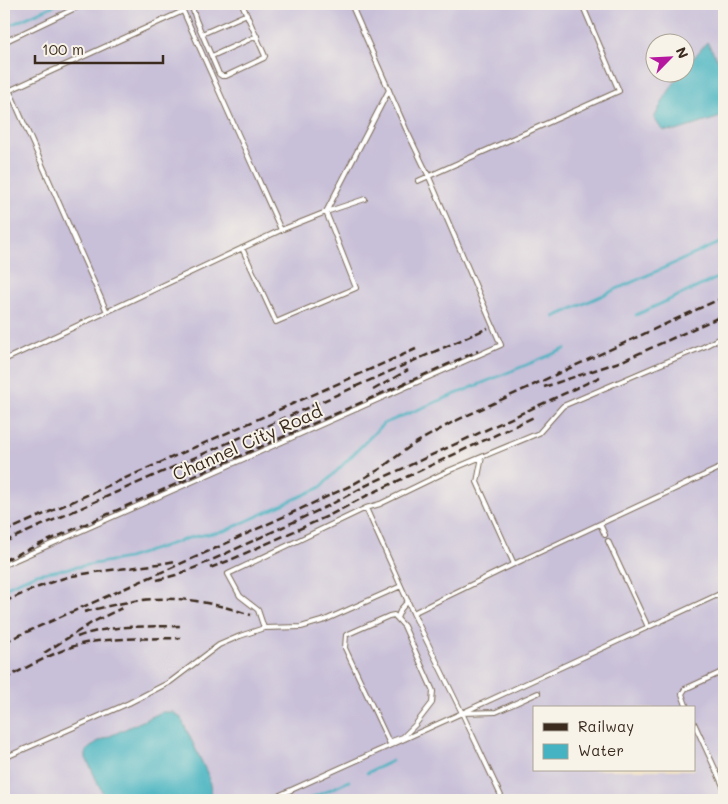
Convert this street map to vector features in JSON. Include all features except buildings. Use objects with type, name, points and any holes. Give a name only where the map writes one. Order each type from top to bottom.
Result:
[{"type":"lane","points":[[4,42],[84,4]]},
{"type":"lane","points":[[180,4],[281,230]]},
{"type":"lane","points":[[191,4],[219,74],[222,76],[226,76],[264,58],[265,54],[242,4]]},
{"type":"lane","points":[[201,4],[213,4]]},
{"type":"lane","points":[[351,4],[429,177]]},
{"type":"lane","points":[[418,181],[619,92],[582,4]]},
{"type":"lane","points":[[4,93],[183,11]]},
{"type":"lane","points":[[202,34],[247,14]]},
{"type":"lane","points":[[212,56],[257,36]]},
{"type":"lane","points":[[4,78],[107,312]]},
{"type":"lane","points":[[242,248],[276,322],[356,288],[326,212],[389,90]]},
{"type":"lane","name":"Channel City Road","points":[[4,565],[501,345],[429,177]]},
{"type":"lane","points":[[4,360],[281,230],[365,199]]},
{"type":"lane","points":[[264,628],[258,610],[240,596],[228,574],[366,508],[380,504],[448,471],[539,433],[562,406],[703,347],[724,336]]},
{"type":"lane","points":[[482,457],[477,482],[514,564]]},
{"type":"lane","points":[[413,612],[724,466]]},
{"type":"lane","points":[[366,508],[413,612],[503,800]]},
{"type":"lane","points":[[600,524],[605,534]]},
{"type":"lane","points":[[608,541],[648,627]]},
{"type":"lane","points":[[4,758],[170,682],[219,645],[264,628],[301,627],[325,620],[401,586]]},
{"type":"lane","points":[[269,800],[724,592]]},
{"type":"lane","points":[[397,618],[408,601]]},
{"type":"lane","points":[[394,615],[404,626],[433,691],[432,703],[415,725],[404,737],[390,744],[345,648],[344,642],[346,635],[394,615]]},
{"type":"lane","points":[[686,706],[682,694],[685,689],[724,672]]},
{"type":"lane","points":[[462,713],[496,712],[538,693]]},
{"type":"lane","points":[[696,727],[724,788]]},
{"type":"lane","points":[[712,800],[724,795]]},
{"type":"shaded area","points":[[4,4],[724,4],[724,800],[4,800]]},
{"type":"water","points":[[707,42],[724,70],[724,116],[676,131],[662,130],[654,118],[675,82],[696,82],[696,55]]},
{"type":"water","points":[[162,712],[173,712],[181,718],[208,775],[211,790],[210,800],[106,800],[86,758],[86,751],[97,742]]},
{"type":"waterway","points":[[4,28],[57,4]]},
{"type":"waterway","points":[[554,317],[724,241]]},
{"type":"waterway","points":[[636,315],[724,275]]},
{"type":"waterway","points":[[4,588],[36,574],[128,558],[192,537],[225,531],[321,487],[383,424],[565,349]]},
{"type":"waterway","points":[[367,773],[392,761]]},
{"type":"waterway","points":[[307,800],[349,781]]},
{"type":"railway","points":[[4,642],[350,486],[380,469],[412,445],[453,422],[724,297]]},
{"type":"railway","points":[[544,387],[622,361],[724,315]]},
{"type":"railway","points":[[4,542],[488,328]]},
{"type":"railway","points":[[4,532],[416,349]]},
{"type":"railway","points":[[4,560],[478,351]]},
{"type":"railway","points":[[373,390],[408,370]]},
{"type":"railway","points":[[157,580],[199,566],[330,505],[365,486],[600,377]]},
{"type":"railway","points":[[210,568],[328,516],[370,494],[536,416]]},
{"type":"railway","points":[[4,602],[46,584],[72,576],[175,561]]},
{"type":"railway","points":[[84,612],[129,602],[180,599],[204,602],[251,615]]},
{"type":"railway","points":[[44,653],[93,622],[122,608]]},
{"type":"railway","points":[[77,637],[115,628],[181,626]]},
{"type":"railway","points":[[4,679],[52,655],[81,644],[117,639],[181,638]]}]
